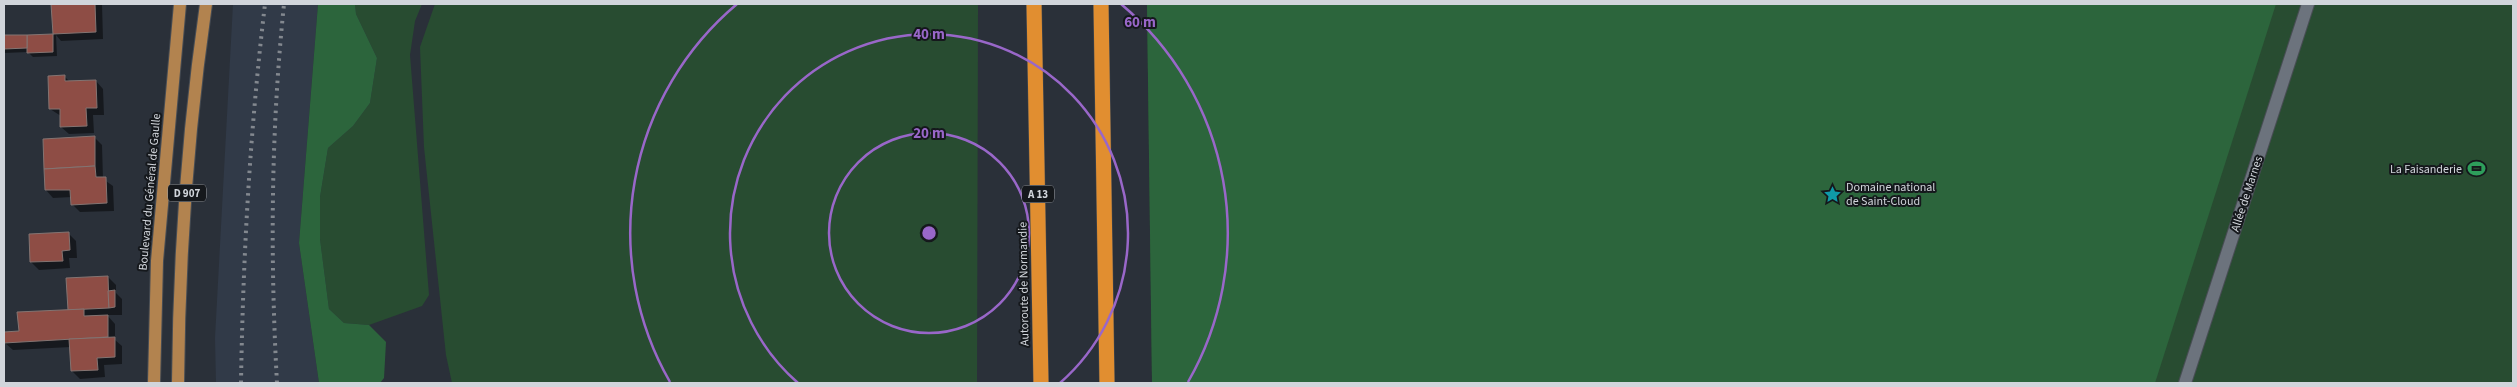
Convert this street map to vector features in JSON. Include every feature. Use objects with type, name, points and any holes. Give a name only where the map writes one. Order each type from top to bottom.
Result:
[{"type":"highway","name":"Autoroute de Normandie","points":[[1034,4],[1041,383]]},
{"type":"highway","points":[[1101,4],[1107,383]]},
{"type":"main road","name":"Boulevard du Général de Gaulle","points":[[154,383],[157,262],[180,4]]},
{"type":"main road","name":"D 907","points":[[178,383],[179,298],[198,60],[206,4]]},
{"type":"street","name":"Allée de Marnes","points":[[2185,383],[2308,4]]},
{"type":"shaded area","points":[[233,4],[318,4],[299,243],[319,383],[216,383],[215,338]]},
{"type":"green space","points":[[318,4],[355,4],[356,14],[377,58],[370,103],[353,126],[328,148],[320,197],[320,239],[329,309],[344,323],[369,325],[386,342],[384,378],[380,383],[319,383],[299,243]]},
{"type":"green space","points":[[355,4],[422,4],[415,21],[410,55],[429,295],[422,306],[369,325],[344,323],[329,309],[320,239],[320,197],[328,148],[353,126],[370,103],[377,58],[356,14]]},
{"type":"green space","points":[[435,4],[978,4],[977,383],[452,383],[446,355],[424,147],[420,47]]},
{"type":"green space","name":"Domaine national de Saint-Cloud","points":[[1147,4],[2513,4],[2513,383],[1152,383]]},
{"type":"green space","name":"Domaine national de Saint-Cloud","points":[[1147,4],[2276,4],[2155,383],[1152,383]]},
{"type":"building","points":[[51,4],[95,4],[96,32],[53,34]]},
{"type":"building","points":[[53,34],[53,52],[27,53],[27,35]]},
{"type":"building","points":[[4,35],[27,35],[27,48],[4,49]]},
{"type":"building","points":[[65,75],[65,81],[96,80],[97,108],[86,108],[87,126],[60,127],[60,109],[49,109],[48,76]]},
{"type":"building","points":[[95,136],[95,166],[44,169],[43,139]]},
{"type":"building","points":[[95,166],[96,177],[106,177],[107,203],[71,205],[70,190],[45,190],[44,169]]},
{"type":"building","points":[[69,232],[70,250],[62,251],[63,261],[30,262],[29,234]]},
{"type":"building","points":[[108,276],[109,308],[68,310],[66,278]]},
{"type":"building","points":[[115,290],[115,307],[109,308],[108,291]]},
{"type":"building","points":[[84,309],[84,316],[108,315],[108,337],[4,343],[4,332],[19,331],[17,312]]},
{"type":"building","points":[[115,337],[115,357],[97,358],[98,370],[71,371],[69,339]]},
{"type":"railway","points":[[241,383],[248,193],[265,4]]},
{"type":"railway","points":[[277,383],[273,288],[273,193],[276,99],[284,4]]},
{"type":"place","name":"La Faisanderie","points":[[2476,169]]},
{"type":"place","name":"Domaine national de Saint-Cloud","points":[[1832,194]]}]
